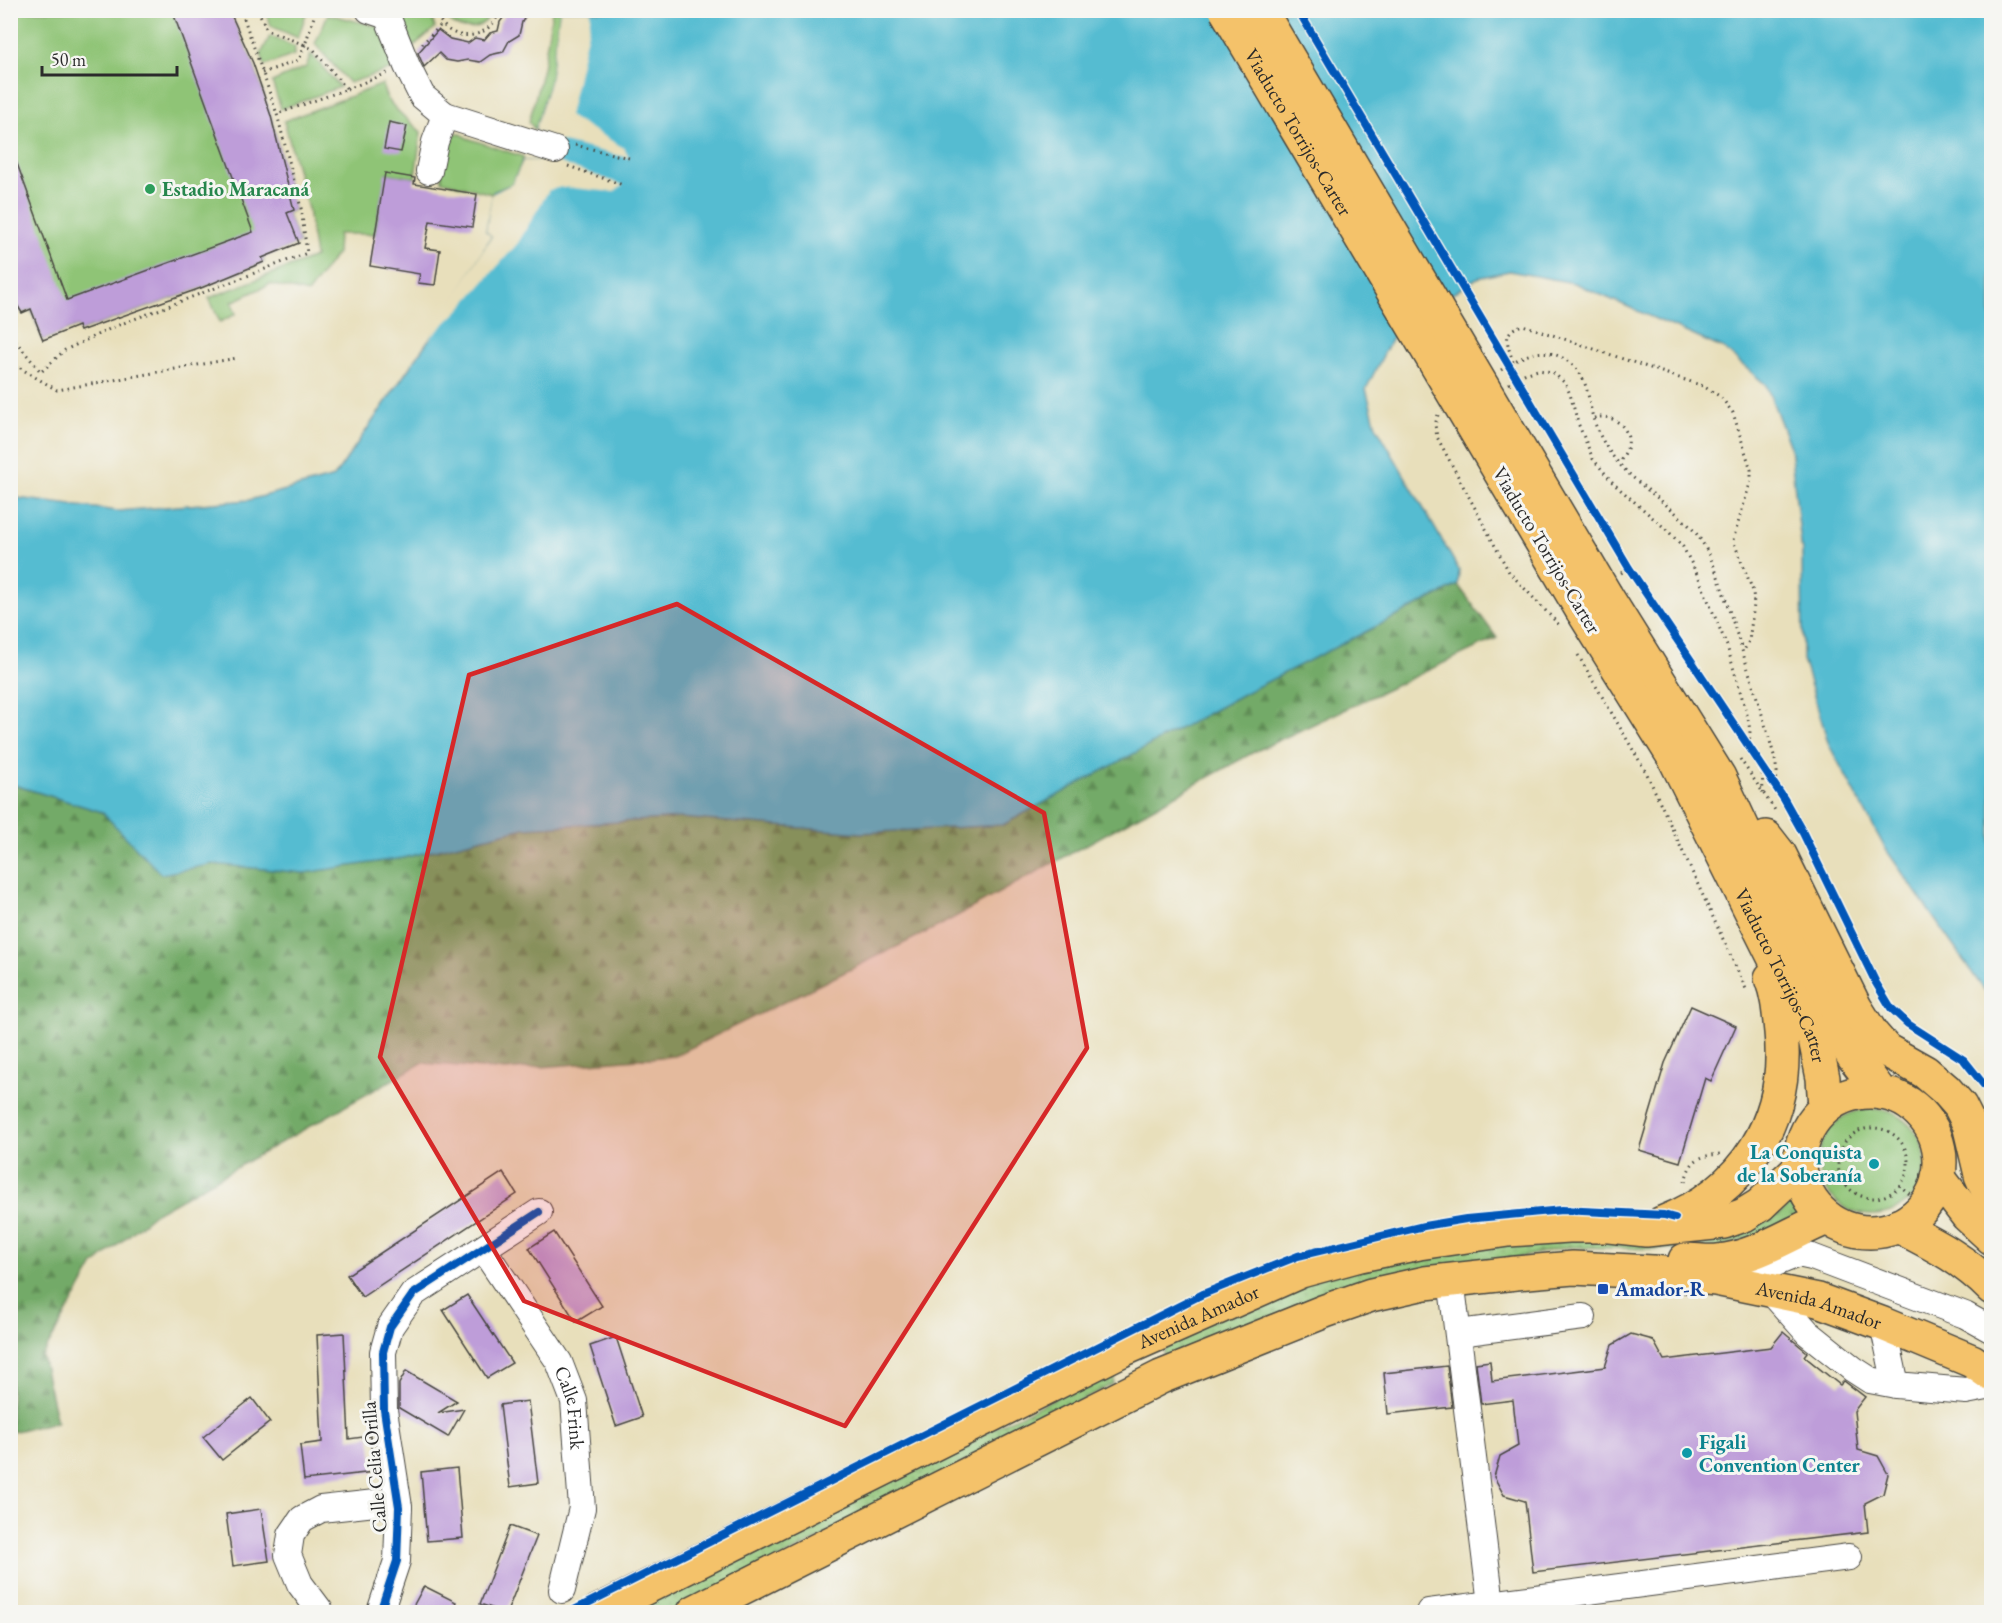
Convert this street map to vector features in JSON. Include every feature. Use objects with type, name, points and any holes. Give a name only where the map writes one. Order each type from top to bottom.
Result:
[{"type":"main road","name":"Viaducto Torrijos-Carter","points":[[1226,10],[1592,602],[1719,777],[1833,1020],[1853,1056],[1881,1093]]},
{"type":"main road","name":"Viaducto Torrijos-Carter","points":[[1260,10],[1592,602],[1675,759],[1815,1039],[1823,1078],[1825,1108]]},
{"type":"main road","points":[[1719,777],[1780,855],[1855,1007],[1872,1034],[1886,1050],[1925,1072],[1960,1106],[1969,1124],[1981,1175],[1992,1200]]},
{"type":"main road","points":[[1646,1230],[1675,1218],[1717,1194],[1747,1160],[1768,1129],[1780,1090],[1783,1051],[1778,996],[1732,872]]},
{"type":"main road","points":[[1861,1092],[1881,1093],[1896,1097],[1911,1105],[1928,1123],[1938,1145],[1940,1161],[1938,1177],[1930,1198],[1916,1214],[1898,1226],[1874,1232],[1849,1229],[1827,1218],[1813,1204],[1804,1186],[1800,1167],[1801,1150],[1805,1135],[1825,1108],[1842,1098],[1861,1092]]},
{"type":"main road","name":"Avenida Amador","points":[[597,1612],[1120,1351],[1301,1271],[1360,1255],[1449,1238],[1508,1230],[1609,1226],[1646,1230],[1724,1222],[1744,1215],[1760,1205],[1800,1167]]},
{"type":"main road","points":[[1938,1177],[1967,1215],[1992,1238]]},
{"type":"main road","name":"Avenida Amador","points":[[1634,1271],[1667,1260],[1718,1261],[1738,1257],[1764,1248],[1827,1218]]},
{"type":"main road","points":[[1898,1226],[1953,1254],[1992,1288]]},
{"type":"main road","name":"Avenida Amador","points":[[694,1612],[1161,1377],[1325,1311],[1371,1295],[1451,1279],[1573,1268],[1653,1272],[1768,1288],[1818,1300],[1883,1324],[1972,1361],[1992,1375]]},
{"type":"main road","points":[[1120,1351],[1161,1377]]},
{"type":"street","points":[[369,10],[387,15],[406,64],[422,96],[444,115],[562,153]]},
{"type":"street","points":[[429,171],[444,115]]},
{"type":"street","name":"Calle Celia Orilla","points":[[381,1612],[397,1561],[399,1507],[384,1410],[383,1352],[390,1327],[413,1294],[539,1212]]},
{"type":"street","name":"Calle Frink","points":[[483,1249],[559,1362],[574,1401],[582,1508],[562,1590]]},
{"type":"street","points":[[1716,1279],[1744,1275],[1798,1254],[1812,1257],[1965,1315],[1992,1330]]},
{"type":"street","points":[[1451,1279],[1491,1604]]},
{"type":"street","points":[[1768,1288],[1808,1332],[1870,1380],[1896,1385],[1966,1391],[1992,1386]]},
{"type":"street","points":[[1459,1333],[1583,1317]]},
{"type":"street","points":[[1883,1324],[1896,1385]]},
{"type":"street","name":"Calle Celia Orilla","points":[[321,1612],[300,1584],[288,1555],[291,1535],[302,1519],[321,1509],[375,1503],[399,1507]]},
{"type":"street","points":[[1429,1612],[1849,1557]]},
{"type":"path","points":[[28,373],[40,372],[64,350],[116,326],[307,254],[301,208],[277,114],[241,10]]},
{"type":"path","points":[[258,10],[267,30],[314,50],[347,89]]},
{"type":"path","points":[[262,73],[299,60],[316,10]]},
{"type":"path","points":[[435,10],[442,24],[451,31],[472,36],[482,33],[491,26],[498,18],[500,10]]},
{"type":"path","points":[[277,114],[347,89],[406,64],[442,24]]},
{"type":"path","points":[[562,153],[629,158]]},
{"type":"path","points":[[562,153],[623,185]]},
{"type":"path","points":[[1513,362],[1506,339],[1509,331],[1522,325],[1703,386],[1721,397],[1732,413],[1751,470],[1751,480],[1733,540],[1753,591],[1754,605],[1749,640],[1743,652]]},
{"type":"path","points":[[10,330],[17,344],[40,372]]},
{"type":"path","points":[[1494,374],[1535,352],[1551,353],[1564,359],[1578,371],[1585,385],[1599,434],[1619,463],[1696,534],[1706,550],[1722,588],[1743,652],[1775,759],[1778,789]]},
{"type":"path","points":[[1503,355],[1521,386]]},
{"type":"path","points":[[10,361],[57,390],[237,358]]},
{"type":"path","points":[[1443,410],[1438,415],[1435,425],[1437,437],[1509,572],[1592,602],[1629,568]]},
{"type":"path","points":[[1593,418],[1608,417],[1619,422],[1626,430],[1628,447],[1619,463]]},
{"type":"path","points":[[1623,558],[1635,578]]},
{"type":"path","points":[[1574,648],[1647,774],[1749,995]]},
{"type":"path","points":[[1743,740],[1778,789]]},
{"type":"path","points":[[1762,768],[1763,794]]},
{"type":"path","points":[[1878,1128],[1888,1131],[1903,1144],[1908,1164],[1902,1183],[1883,1196],[1871,1198],[1859,1195],[1850,1189],[1842,1180],[1838,1168],[1838,1157],[1842,1146],[1850,1136],[1858,1131],[1878,1128]]},
{"type":"path","points":[[1687,1174],[1693,1176]]},
{"type":"highlighted area","points":[[677,604],[1044,813],[1087,1048],[845,1426],[524,1301],[380,1057],[469,675]]},
{"type":"green space","name":"Estadio Maracaná","points":[[10,11],[229,11],[253,63],[271,116],[294,210],[287,213],[299,243],[263,257],[264,262],[201,288],[80,331],[78,326],[43,340],[31,310],[22,313],[11,293]]},
{"type":"green space","points":[[265,11],[307,11],[298,38],[271,26]]},
{"type":"green space","points":[[396,11],[430,11],[435,28],[410,49]]},
{"type":"green space","points":[[442,11],[493,11],[482,24],[468,28],[453,24]]},
{"type":"green space","points":[[552,11],[560,11],[550,82],[535,130],[529,122],[543,68]]},
{"type":"green space","points":[[328,14],[379,27],[395,68],[349,83],[315,44]]},
{"type":"green space","points":[[270,36],[295,47],[294,55],[265,66],[261,54]]},
{"type":"green space","points":[[311,54],[340,87],[281,109],[272,82],[306,67]]},
{"type":"green space","points":[[383,84],[391,104],[421,132],[415,178],[386,173],[375,234],[338,234],[337,253],[308,293],[270,284],[232,302],[236,314],[220,322],[209,298],[315,257],[308,209],[284,121]]},
{"type":"green space","points":[[460,133],[467,138],[524,157],[512,184],[492,194],[442,181],[441,162],[452,134]]},
{"type":"green space","points":[[1458,585],[1497,638],[1254,752],[939,926],[674,1056],[505,1070],[422,1063],[154,1214],[94,1265],[42,1356],[57,1422],[11,1432],[10,784],[102,812],[162,874],[213,864],[304,873],[403,858],[524,828],[681,818],[861,833],[1003,825],[1245,693]]},
{"type":"green space","points":[[1872,1109],[1892,1113],[1909,1125],[1921,1142],[1925,1162],[1921,1182],[1909,1199],[1892,1211],[1872,1215],[1852,1211],[1835,1199],[1823,1182],[1819,1162],[1823,1142],[1835,1125],[1852,1113]]},
{"type":"green space","points":[[1797,1199],[1809,1217],[1714,1250],[1568,1247],[1502,1261],[1167,1360],[1163,1353],[1167,1341],[1297,1282],[1436,1246],[1754,1227],[1778,1215]]},
{"type":"green space","points":[[1107,1372],[1114,1376],[1113,1384],[817,1540],[673,1612],[626,1612]]},
{"type":"water","points":[[560,11],[1991,11],[1991,998],[1885,848],[1829,745],[1803,660],[1802,553],[1790,447],[1766,385],[1724,349],[1574,283],[1509,271],[1477,278],[1396,330],[1366,389],[1376,426],[1459,570],[1458,585],[1245,693],[1003,825],[861,833],[681,818],[524,828],[403,858],[304,873],[213,864],[161,874],[102,812],[11,784],[10,497],[118,511],[249,500],[334,477],[443,319],[492,236],[486,231],[493,192],[512,184],[523,161],[552,160],[559,141],[535,130],[550,82]]},
{"type":"pier","points":[[560,11],[591,11],[569,116],[624,148],[629,158],[559,141],[552,160],[623,185],[614,192],[562,187],[549,190],[518,243],[460,309],[428,340],[492,236],[486,231],[492,194],[512,184],[523,161],[550,160],[553,138],[535,130],[550,82]]},
{"type":"building","points":[[172,10],[229,10],[253,63],[271,116],[294,210],[287,213],[299,243],[262,258],[264,262],[201,288],[80,331],[78,326],[43,340],[31,309],[22,313],[10,293],[10,150],[12,150],[67,300],[253,232]]},
{"type":"building","points":[[509,10],[529,10],[522,22],[519,35],[509,41],[503,52],[490,55],[480,62],[446,60],[439,53],[424,67],[418,53],[438,30],[450,39],[468,43],[475,38],[484,40],[490,33],[498,31],[500,22]]},
{"type":"building","points":[[389,122],[407,126],[401,152],[384,149]]},
{"type":"building","points":[[385,173],[415,178],[414,184],[477,194],[472,227],[430,221],[425,248],[440,250],[435,285],[418,283],[420,274],[370,266]]},
{"type":"building","points":[[1691,1006],[1736,1026],[1711,1081],[1705,1078],[1680,1162],[1639,1150],[1665,1063]]},
{"type":"building","points":[[503,1172],[517,1194],[362,1297],[347,1275]]},
{"type":"building","points":[[554,1232],[602,1306],[576,1322],[529,1248]]},
{"type":"building","points":[[467,1295],[512,1363],[487,1378],[443,1310]]},
{"type":"building","name":"Figali Convention Center","points":[[1783,1332],[1807,1352],[1804,1356],[1840,1385],[1844,1381],[1865,1397],[1854,1411],[1858,1450],[1878,1456],[1888,1474],[1883,1494],[1865,1503],[1868,1532],[1533,1572],[1525,1501],[1504,1495],[1494,1477],[1500,1456],[1518,1446],[1513,1400],[1481,1404],[1476,1363],[1490,1361],[1492,1381],[1605,1367],[1612,1345],[1631,1334],[1653,1340],[1664,1360],[1771,1347]]},
{"type":"building","points":[[344,1333],[349,1439],[370,1436],[374,1472],[304,1480],[300,1445],[322,1442],[317,1335]]},
{"type":"building","points":[[616,1337],[642,1417],[616,1426],[590,1346]]},
{"type":"building","points":[[1447,1366],[1452,1407],[1388,1414],[1384,1373]]},
{"type":"building","points":[[406,1371],[457,1401],[438,1413],[464,1409],[448,1437],[399,1408],[399,1384]]},
{"type":"building","points":[[252,1398],[270,1422],[222,1460],[203,1437]]},
{"type":"building","points":[[528,1401],[538,1483],[510,1487],[500,1405]]},
{"type":"building","points":[[457,1468],[463,1538],[427,1541],[421,1472]]},
{"type":"building","points":[[261,1509],[269,1561],[233,1566],[226,1514]]},
{"type":"building","points":[[510,1526],[537,1536],[507,1612],[503,1612],[480,1604]]},
{"type":"building","points":[[424,1586],[456,1602],[451,1612],[410,1612]]},
{"type":"cycle path","points":[[1298,10],[1629,568],[1784,799],[1876,983],[1891,1008],[1908,1024],[1964,1060],[1992,1095]]},
{"type":"cycle path","points":[[570,1612],[1203,1294],[1298,1256],[1424,1226],[1466,1219],[1562,1210],[1664,1215],[1675,1218]]},
{"type":"cycle path","points":[[380,1612],[397,1561],[399,1507],[384,1410],[383,1352],[390,1327],[413,1294],[539,1212]]},
{"type":"place","name":"Estadio Maracaná","points":[[150,189]]},
{"type":"place","name":"La Conquista de la Soberanía","points":[[1874,1164]]},
{"type":"place","name":"Amador-R","points":[[1603,1289]]},
{"type":"place","name":"Figali Convention Center","points":[[1687,1453]]}]
